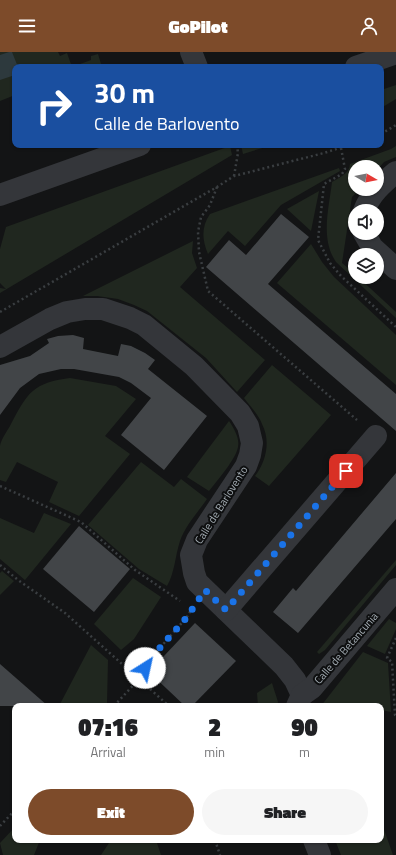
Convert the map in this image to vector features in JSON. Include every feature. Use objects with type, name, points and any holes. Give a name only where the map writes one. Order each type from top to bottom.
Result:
[{"type":"street","points":[[191,52],[196,64]]},
{"type":"street","points":[[365,64],[396,53]]},
{"type":"street","points":[[0,195],[132,148]]},
{"type":"street","points":[[367,204],[383,182],[396,172]]},
{"type":"street","points":[[368,240],[372,247],[396,268]]},
{"type":"street","name":"Calle de Barlovento","points":[[0,347],[50,319],[67,312],[85,309],[103,309],[130,318],[144,325],[194,366],[240,413],[248,426],[252,443],[250,455],[246,466],[197,540],[191,555],[194,573],[197,582],[284,666],[295,680],[299,701]]},
{"type":"street","points":[[226,610],[376,436]]},
{"type":"street","name":"Calle de Betancunia","points":[[299,701],[396,589]]},
{"type":"street","points":[[315,843],[320,855]]},
{"type":"path","points":[[384,132],[396,125]]},
{"type":"path","points":[[234,176],[237,148]]},
{"type":"path","points":[[0,312],[234,176],[324,154],[341,148]]},
{"type":"path","points":[[217,187],[210,205],[201,217],[198,232],[199,252],[208,291],[376,436]]},
{"type":"path","points":[[0,486],[81,522],[135,570],[192,610],[151,658],[139,679],[117,703]]},
{"type":"path","points":[[0,565],[18,580],[65,613],[165,703]]},
{"type":"path","points":[[396,638],[387,658],[392,662],[396,716]]},
{"type":"path","points":[[0,826],[12,813]]},
{"type":"path","points":[[216,843],[220,855]]},
{"type":"shaded area","points":[[0,52],[58,52],[60,56],[67,53],[71,64],[12,64],[12,96],[0,101]]},
{"type":"shaded area","points":[[12,52],[17,64],[12,64],[12,76],[0,80],[0,55]]},
{"type":"shaded area","points":[[98,54],[101,64],[80,64],[91,60],[91,56]]},
{"type":"shaded area","points":[[396,85],[396,99],[384,106],[384,89]]},
{"type":"shaded area","points":[[396,146],[396,157],[384,162],[384,160],[361,160]]},
{"type":"shaded area","points":[[224,148],[230,148],[232,155],[0,293],[0,288],[6,289],[0,283],[0,249],[6,227]]},
{"type":"shaded area","points":[[242,148],[262,148],[243,154]]},
{"type":"shaded area","points":[[339,168],[340,171],[281,205],[245,246],[228,231],[208,254],[203,234],[205,224],[210,214]]},
{"type":"shaded area","points":[[348,170],[348,196],[353,196],[351,204],[348,204],[348,223],[342,263],[348,268],[348,273],[336,262],[331,253],[327,233],[332,182]]},
{"type":"shaded area","points":[[319,191],[311,231],[287,209]]},
{"type":"shaded area","points":[[193,241],[192,253],[197,268],[180,287],[265,360],[237,392],[206,358],[147,311],[118,299],[83,296]]},
{"type":"shaded area","points":[[311,244],[322,262],[334,277],[396,335],[396,385],[277,283]]},
{"type":"shaded area","points":[[360,284],[366,284],[396,312],[396,318]]},
{"type":"shaded area","points":[[272,365],[331,415],[269,486],[255,476],[262,464],[266,451],[267,444],[265,431],[254,410],[244,398]]},
{"type":"shaded area","points":[[70,378],[116,386],[136,399],[105,436],[130,454],[79,516],[49,502],[58,482],[17,462],[6,482],[0,480],[0,446],[22,404],[33,391],[40,386]]},
{"type":"shaded area","points":[[229,421],[235,430],[237,437],[237,452],[230,464],[209,491],[187,477]]},
{"type":"shaded area","points":[[141,462],[174,487],[181,479],[207,499],[182,535],[172,575],[167,586],[139,569],[88,525]]},
{"type":"shaded area","points":[[44,513],[71,524],[25,580],[0,559],[0,518],[34,533]]},
{"type":"shaded area","points":[[396,560],[396,565],[325,650],[319,654],[317,652]]},
{"type":"shaded area","points":[[2,571],[14,581],[0,595],[0,573]]},
{"type":"shaded area","points":[[133,578],[161,597],[134,639],[121,650],[94,624]]},
{"type":"shaded area","points":[[389,619],[396,623],[396,629],[385,654],[367,646]]},
{"type":"shaded area","points":[[91,645],[108,660],[107,703],[61,703]]},
{"type":"shaded area","points":[[363,652],[388,663],[391,712],[384,711],[384,703],[323,703]]},
{"type":"shaded area","points":[[272,683],[278,703],[258,703],[257,693]]},
{"type":"shaded area","points":[[12,830],[12,843],[39,843],[34,855],[3,855],[0,843]]},
{"type":"shaded area","points":[[384,830],[393,855],[341,855],[336,843],[384,843]]},
{"type":"shaded area","points":[[109,843],[157,843],[161,855],[101,855]]},
{"type":"building","points":[[281,214],[309,237],[268,284],[396,394],[396,431],[206,267],[229,240],[246,255]]},
{"type":"building","points":[[73,335],[84,338],[83,349],[118,356],[121,344],[131,346],[145,353],[155,360],[148,369],[207,416],[164,470],[121,435],[151,398],[131,383],[119,377],[74,369],[61,369],[39,374],[20,388],[0,415],[0,365],[30,356],[49,343],[47,339],[58,336]]},
{"type":"building","points":[[396,473],[396,519],[298,633],[273,612],[293,588],[296,591]]},
{"type":"building","points":[[79,526],[130,569],[94,612],[43,569]]},
{"type":"building","points":[[195,623],[236,661],[195,703],[182,703],[149,672]]},
{"type":"building","points":[[0,664],[45,703],[12,703],[12,706],[0,706]]},
{"type":"route","points":[[145,668],[151,658],[187,617],[205,590],[226,610],[346,471]]}]
